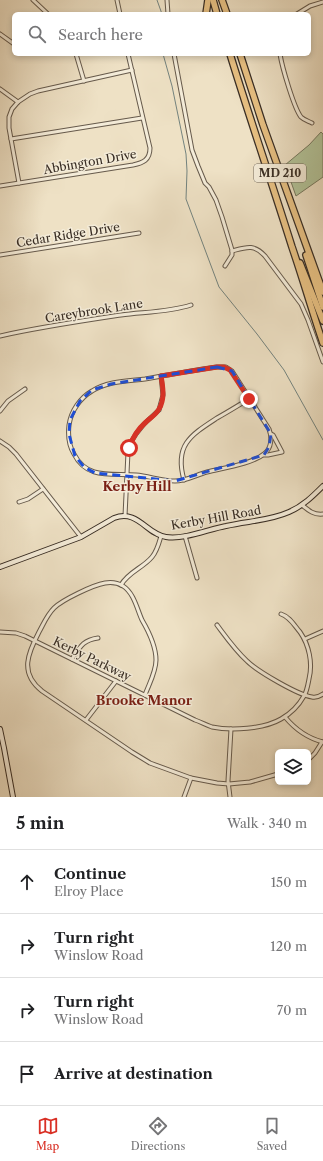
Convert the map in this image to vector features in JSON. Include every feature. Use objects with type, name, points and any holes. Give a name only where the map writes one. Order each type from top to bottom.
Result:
[{"type":"highway","points":[[206,12],[208,0]]},
{"type":"highway","points":[[213,0],[216,12]]},
{"type":"highway","points":[[222,0],[226,12]]},
{"type":"highway","name":"MD 210","points":[[231,56],[293,248],[310,308],[323,342]]},
{"type":"highway","name":"MD 210","points":[[241,56],[263,125],[323,292]]},
{"type":"highway","points":[[292,208],[310,270],[323,307]]},
{"type":"highway","points":[[293,248],[304,271],[323,321]]},
{"type":"main road","name":"Kerby Hill Road","points":[[125,516],[135,518],[161,536],[172,538],[224,526],[280,516],[302,505],[323,486]]},
{"type":"main road","points":[[0,567],[81,537],[114,518],[125,516]]},
{"type":"main road","points":[[0,729],[13,797]]},
{"type":"street","points":[[34,0],[46,12]]},
{"type":"street","points":[[117,0],[120,12]]},
{"type":"street","points":[[167,0],[168,12]]},
{"type":"street","points":[[300,12],[310,6],[323,2]]},
{"type":"street","points":[[0,34],[12,43]]},
{"type":"street","points":[[77,56],[84,81]]},
{"type":"street","name":"Abbington Drive","points":[[0,186],[143,163],[149,156],[150,151],[128,56]]},
{"type":"street","points":[[174,56],[191,148],[206,183],[216,200],[232,251],[232,255],[225,266]]},
{"type":"street","points":[[281,56],[297,111],[304,120],[312,123]]},
{"type":"street","points":[[19,183],[9,126],[9,116],[12,109],[18,102],[33,93],[132,70]]},
{"type":"street","points":[[0,89],[18,102]]},
{"type":"street","points":[[11,139],[142,118]]},
{"type":"street","name":"Cedar Ridge Drive","points":[[0,255],[139,233]]},
{"type":"street","points":[[232,251],[251,247],[259,250],[265,256],[301,304],[323,362]]},
{"type":"street","name":"Careybrook Lane","points":[[0,336],[71,322],[191,305]]},
{"type":"street","points":[[217,367],[226,367],[232,371],[254,408],[263,418],[282,452],[264,455],[249,461],[184,480],[173,481],[143,476],[102,474],[86,469],[75,456],[71,448],[69,434],[70,420],[80,401],[96,388],[161,376],[217,367]]},
{"type":"street","points":[[125,516],[128,452],[131,442],[144,424],[159,410],[164,393],[161,376]]},
{"type":"street","points":[[0,411],[8,401],[24,389]]},
{"type":"street","points":[[184,480],[181,462],[183,451],[190,438],[200,429],[249,399]]},
{"type":"street","points":[[264,455],[269,447],[271,434]]},
{"type":"street","points":[[0,441],[7,445],[16,454],[81,537]]},
{"type":"street","points":[[19,502],[28,499],[43,489]]},
{"type":"street","points":[[302,505],[311,513],[317,515],[323,514]]},
{"type":"street","points":[[121,585],[131,573],[145,564],[152,557],[161,536]]},
{"type":"street","points":[[185,536],[197,578]]},
{"type":"street","points":[[145,695],[154,672],[156,663],[155,652],[132,598],[125,588],[121,585],[110,583],[103,584],[62,602],[47,616],[27,662],[33,682],[42,691],[150,763],[191,778],[229,784],[250,782],[275,775]]},
{"type":"street","name":"Kerby Parkway","points":[[0,632],[16,633],[201,722],[212,726],[231,729],[268,724],[280,720],[297,706],[305,695],[311,667],[309,652],[305,639],[290,620],[281,614]]},
{"type":"street","points":[[217,625],[235,649],[251,665],[305,695],[314,697],[321,696],[323,694]]},
{"type":"street","points":[[305,639],[323,631]]},
{"type":"street","points":[[72,659],[84,643],[98,638]]},
{"type":"street","points":[[86,720],[116,681]]},
{"type":"street","points":[[285,717],[300,732],[322,742],[311,757]]},
{"type":"street","points":[[230,797],[231,729]]},
{"type":"street","points":[[184,797],[191,778]]},
{"type":"highlighted area","points":[[217,367],[232,371],[271,434],[269,447],[264,455],[175,481],[95,473],[84,467],[75,456],[69,434],[70,420],[80,401],[92,390],[111,384]]},
{"type":"green space","points":[[321,132],[323,134],[323,177],[296,196],[285,165],[309,145]]},
{"type":"waterway","points":[[157,0],[161,12]]},
{"type":"waterway","points":[[164,56],[172,86],[186,154],[186,199],[219,287],[284,370],[323,440]]},
{"type":"district","name":"Kerby Hill","points":[[137,486]]},
{"type":"district","name":"Brooke Manor","points":[[144,700]]},
{"type":"route","points":[[129,448],[136,434],[159,410],[163,395],[161,376],[222,366],[226,367],[232,371],[249,399]]}]
